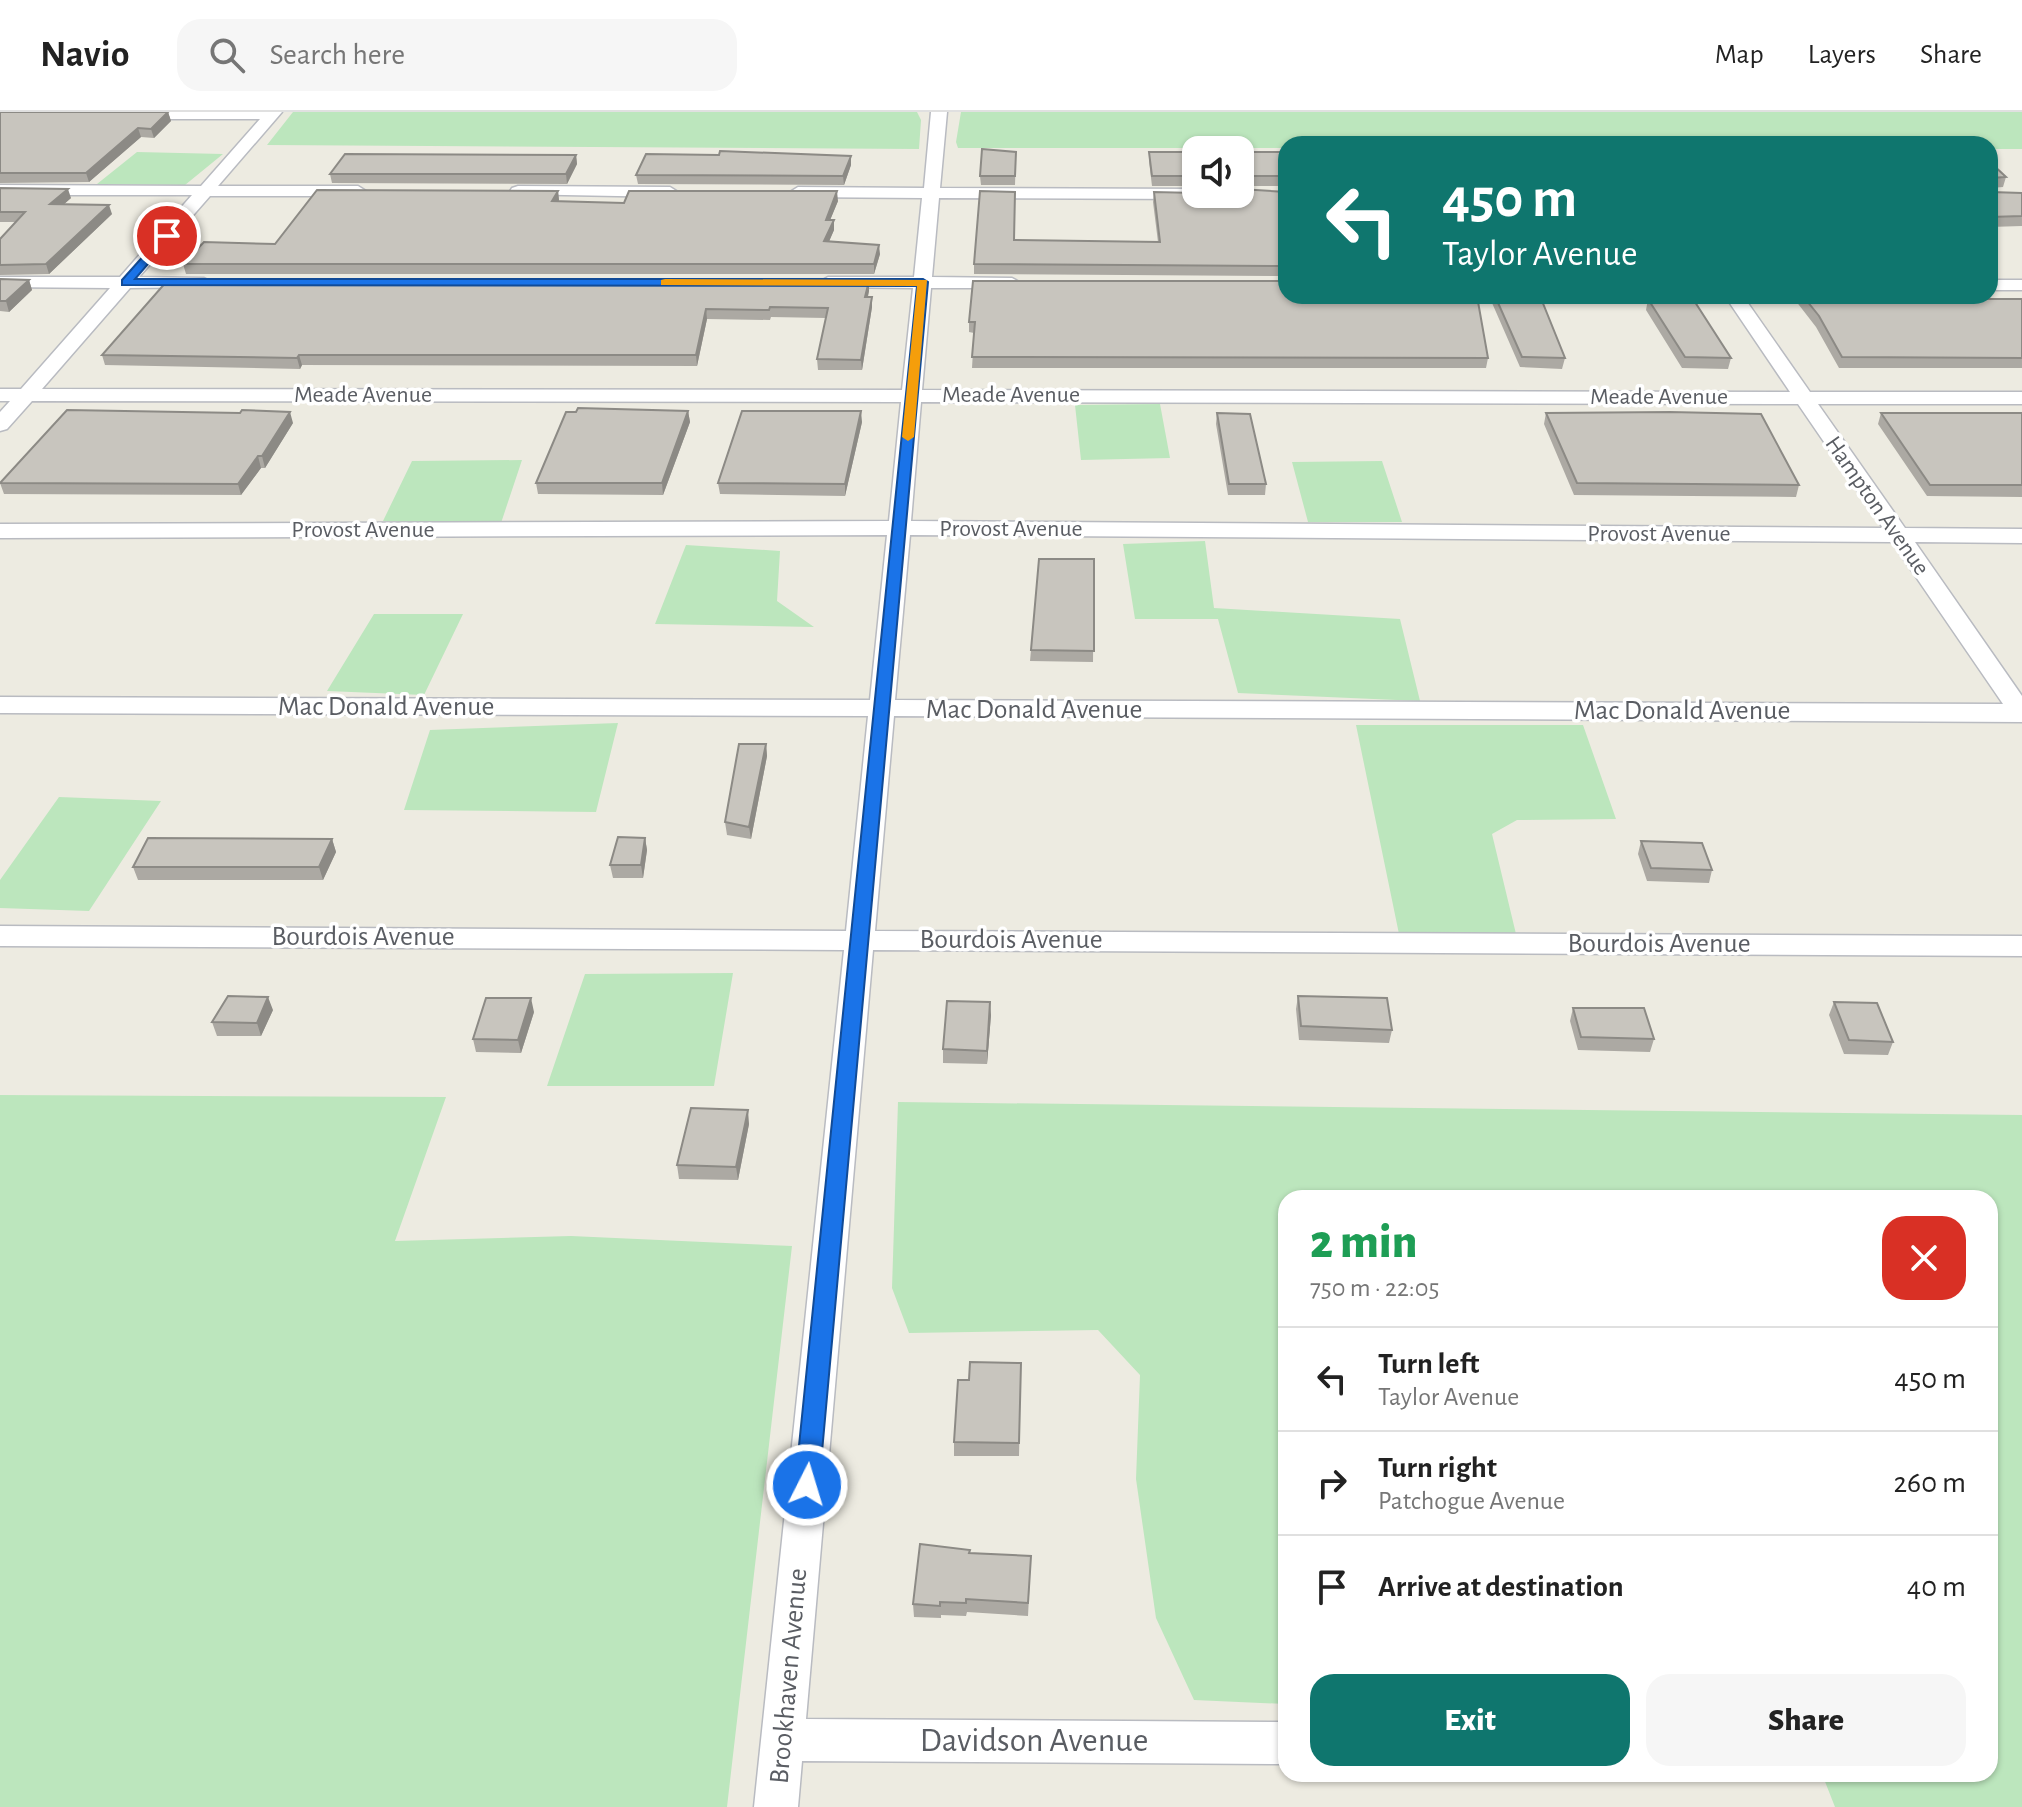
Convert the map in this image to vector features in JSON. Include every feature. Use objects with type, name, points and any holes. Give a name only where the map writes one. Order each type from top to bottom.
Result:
[{"type":"street","name":"Brookhaven Avenue","points":[[776,1807],[939,112]]},
{"type":"street","points":[[112,114],[273,113]]},
{"type":"street","points":[[0,425],[273,113]]},
{"type":"street","points":[[0,190],[381,191]]},
{"type":"street","points":[[506,191],[695,192]]},
{"type":"street","points":[[774,192],[1182,194]]},
{"type":"street","points":[[0,282],[221,283]]},
{"type":"street","points":[[807,282],[1033,283]]},
{"type":"street","points":[[1998,285],[2022,285]]},
{"type":"street","name":"Hampton Avenue","points":[[1739,304],[2021,713]]},
{"type":"street","name":"Meade Avenue","points":[[0,395],[2022,398]]},
{"type":"street","name":"Provost Avenue","points":[[0,531],[899,528],[2022,536]]},
{"type":"street","name":"Mac Donald Avenue","points":[[0,705],[2021,713]]},
{"type":"street","name":"Bourdois Avenue","points":[[0,936],[2022,946]]},
{"type":"street","name":"Davidson Avenue","points":[[783,1740],[1278,1743]]},
{"type":"green space","points":[[293,112],[917,112],[921,120],[919,149],[267,145]]},
{"type":"green space","points":[[961,112],[2022,112],[2022,149],[1998,149],[1998,136],[1278,136],[1278,148],[1254,148],[1254,136],[1182,136],[1182,148],[958,148],[956,142]]},
{"type":"green space","points":[[137,152],[223,154],[185,185],[97,184]]},
{"type":"green space","points":[[1160,404],[1170,458],[1081,460],[1075,405]]},
{"type":"green space","points":[[522,460],[501,523],[383,521],[412,461]]},
{"type":"green space","points":[[1382,461],[1402,522],[1308,522],[1292,462]]},
{"type":"green space","points":[[1205,541],[1214,608],[1400,619],[1420,701],[1238,693],[1218,619],[1135,619],[1123,544]]},
{"type":"green space","points":[[686,545],[780,551],[777,601],[814,627],[655,624]]},
{"type":"green space","points":[[374,614],[463,614],[424,695],[327,691]]},
{"type":"green space","points":[[618,723],[596,812],[404,810],[430,730]]},
{"type":"green space","points":[[1356,725],[1583,725],[1616,819],[1517,820],[1492,834],[1516,934],[1399,934]]},
{"type":"green space","points":[[59,797],[161,801],[89,911],[0,908],[0,880]]},
{"type":"green space","points":[[733,973],[714,1086],[547,1086],[585,974]]},
{"type":"green space","points":[[0,1095],[446,1097],[395,1241],[571,1236],[792,1246],[727,1807],[0,1807]]},
{"type":"green space","points":[[898,1102],[2022,1115],[2022,1807],[1835,1807],[1825,1782],[1998,1782],[1998,1190],[1278,1190],[1278,1704],[1194,1700],[1156,1618],[1136,1479],[1140,1375],[1098,1330],[909,1333],[892,1288]]},
{"type":"building","points":[[0,112],[168,112],[151,129],[138,128],[86,173],[0,173]]},
{"type":"building","points":[[982,149],[1016,152],[1015,176],[980,176]]},
{"type":"building","points":[[720,151],[851,156],[843,176],[636,175],[646,154],[719,155]]},
{"type":"building","points":[[1149,152],[1182,152],[1182,176],[1152,176]]},
{"type":"building","points":[[1254,152],[1278,152],[1278,176],[1254,176]]},
{"type":"building","points":[[345,154],[576,155],[566,174],[330,174]]},
{"type":"building","points":[[0,188],[68,189],[50,204],[109,205],[46,264],[0,265],[0,239],[25,212],[0,212]]},
{"type":"building","points":[[317,190],[558,191],[552,201],[624,203],[629,191],[837,191],[826,220],[834,220],[824,241],[879,245],[874,264],[183,264],[204,242],[275,244]]},
{"type":"building","points":[[1254,190],[1278,191],[1278,266],[974,264],[980,191],[1015,192],[1014,240],[1160,242],[1154,192],[1182,193],[1182,208],[1254,208]]},
{"type":"building","points":[[1998,192],[2022,193],[2022,216],[1998,217]]},
{"type":"building","points":[[0,279],[29,280],[6,301],[0,301]]},
{"type":"building","points":[[167,281],[869,281],[865,297],[872,297],[861,360],[817,359],[828,308],[770,307],[769,310],[706,309],[696,355],[299,355],[297,358],[102,355]]},
{"type":"building","points":[[973,281],[1278,281],[1278,304],[1478,304],[1488,358],[972,357],[975,322],[969,322]]},
{"type":"building","points":[[1998,299],[2022,299],[2022,358],[1842,357],[1809,304],[1998,304]]},
{"type":"building","points":[[1499,304],[1543,304],[1565,358],[1522,357]]},
{"type":"building","points":[[1651,304],[1696,304],[1731,358],[1685,357]]},
{"type":"building","points":[[578,408],[688,411],[662,483],[536,483],[566,412],[576,412]]},
{"type":"building","points":[[67,410],[290,412],[262,456],[258,456],[238,484],[0,483]]},
{"type":"building","points":[[742,411],[861,411],[845,484],[718,483]]},
{"type":"building","points":[[1217,413],[1250,414],[1266,484],[1229,484]]},
{"type":"building","points":[[1546,413],[1761,414],[1799,485],[1577,483]]},
{"type":"building","points":[[1881,413],[2022,413],[2022,485],[1930,485]]},
{"type":"building","points":[[1039,559],[1094,559],[1094,651],[1031,650]]},
{"type":"building","points":[[739,744],[766,744],[749,827],[725,822]]},
{"type":"building","points":[[618,837],[645,838],[641,865],[610,865]]},
{"type":"building","points":[[148,838],[332,839],[319,867],[133,867]]},
{"type":"building","points":[[1641,841],[1702,843],[1712,870],[1651,868]]},
{"type":"building","points":[[228,996],[268,997],[257,1023],[212,1022]]},
{"type":"building","points":[[1298,996],[1387,998],[1392,1030],[1301,1026]]},
{"type":"building","points":[[486,998],[531,998],[518,1040],[473,1039]]},
{"type":"building","points":[[947,1001],[990,1002],[987,1051],[943,1049]]},
{"type":"building","points":[[1834,1002],[1877,1003],[1893,1042],[1849,1040]]},
{"type":"building","points":[[1573,1008],[1644,1008],[1654,1039],[1581,1037]]},
{"type":"building","points":[[691,1108],[748,1110],[736,1167],[677,1165]]},
{"type":"building","points":[[970,1362],[1021,1363],[1019,1443],[954,1442],[958,1380],[969,1380]]},
{"type":"building","points":[[920,1544],[970,1550],[969,1553],[1031,1556],[1028,1603],[966,1599],[966,1603],[940,1602],[940,1606],[913,1604]]},
{"type":"slow traffic","points":[[665,283],[923,282],[908,437]]},
{"type":"route","points":[[167,236],[126,283],[923,282],[807,1485]]}]
